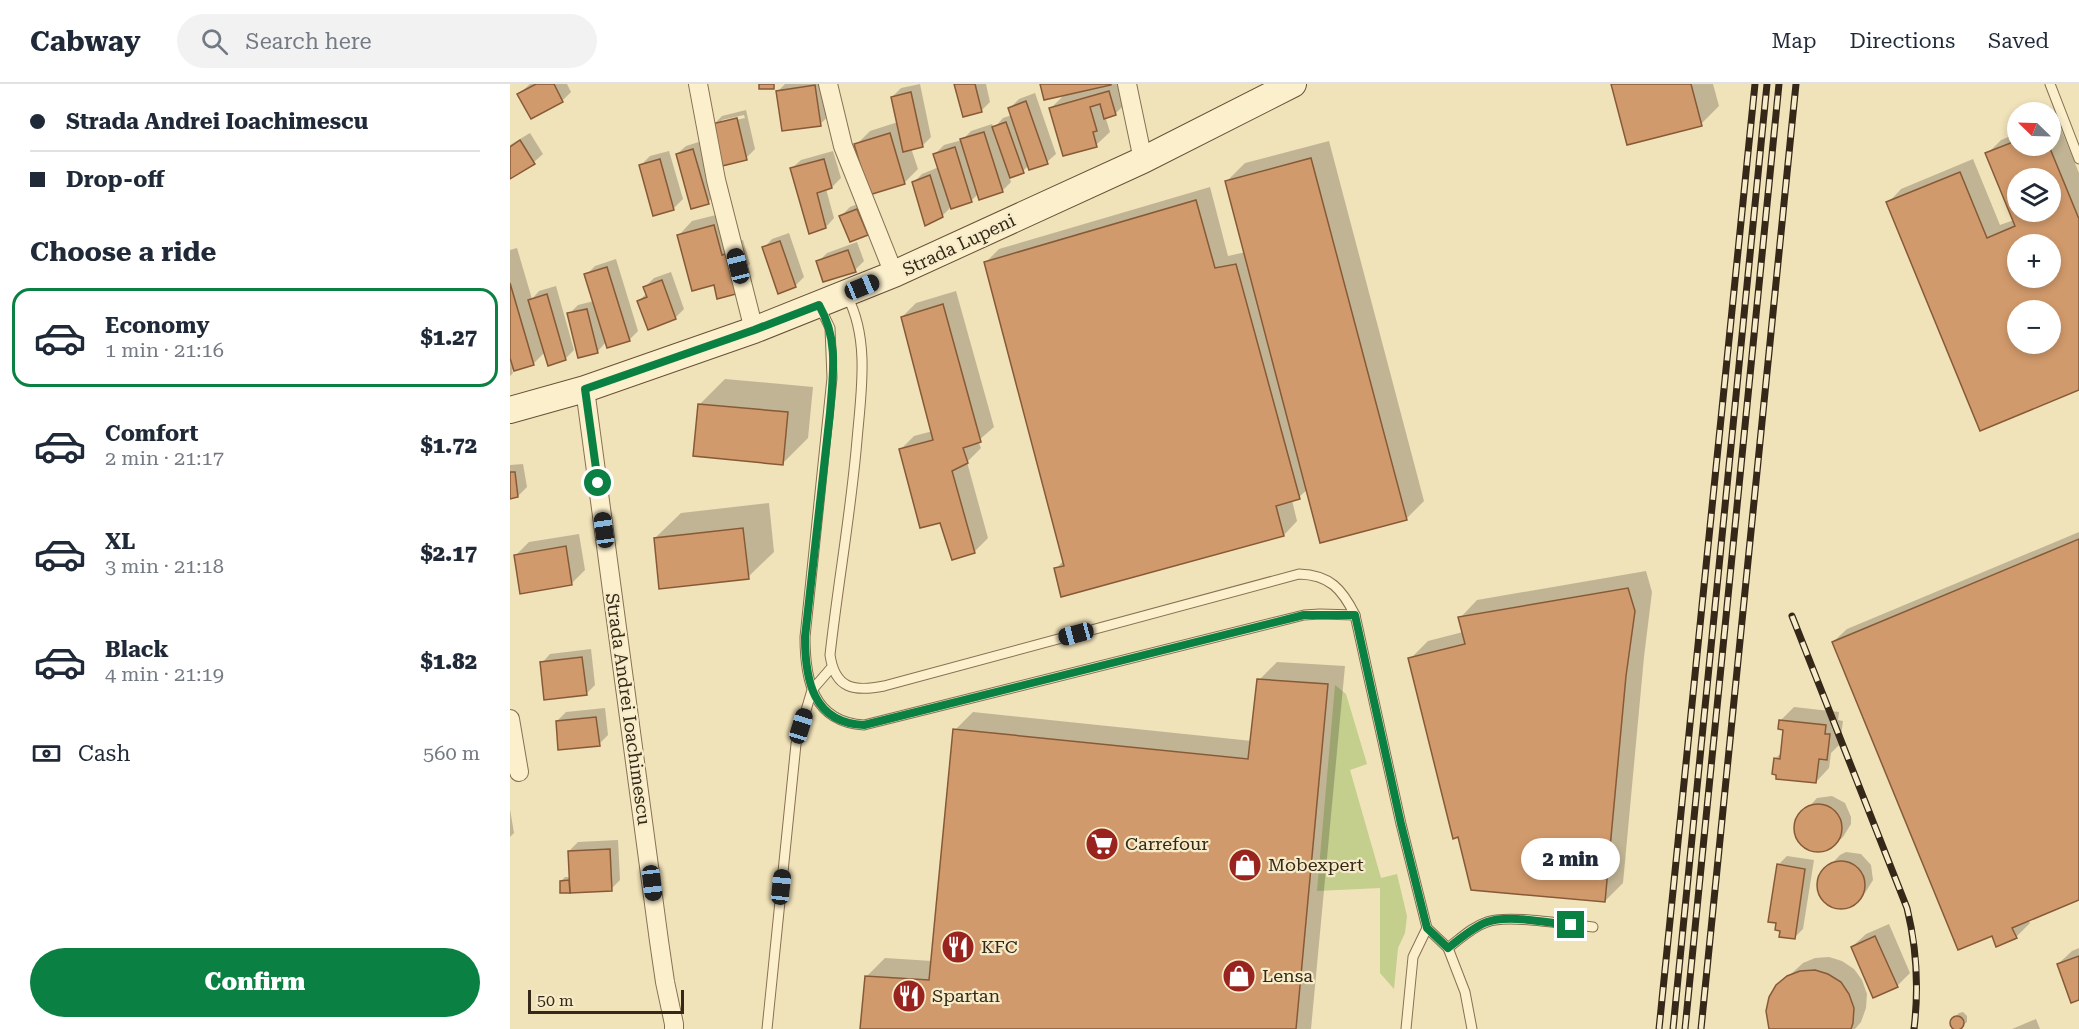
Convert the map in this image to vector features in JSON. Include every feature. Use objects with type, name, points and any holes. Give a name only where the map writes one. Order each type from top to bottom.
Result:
[{"type":"street","points":[[698,84],[716,180],[754,330]]},
{"type":"street","points":[[828,84],[843,146],[894,274]]},
{"type":"street","points":[[1127,84],[1143,160]]},
{"type":"street","name":"Strada Lupeni","points":[[510,410],[585,389],[754,330],[846,294],[1143,160],[1293,84]]},
{"type":"street","name":"Strada Andrei Ioachimescu","points":[[585,389],[658,941],[674,1029]]},
{"type":"street","points":[[510,719],[519,772]]},
{"type":"lane","points":[[2050,84],[2079,159]]},
{"type":"lane","points":[[846,294],[859,325],[860,382],[852,494],[831,647],[832,667],[836,676],[847,686],[861,689],[872,688],[1299,574],[1312,574],[1336,586],[1346,597],[1355,615],[1401,824],[1427,928],[1448,948],[1465,992],[1472,1029]]},
{"type":"lane","points":[[819,305],[830,328],[833,360],[830,413],[805,637],[806,668],[812,690],[819,703],[829,715],[840,722],[864,725],[1304,615],[1355,615]]},
{"type":"lane","points":[[767,1029],[796,744],[812,690],[832,667]]},
{"type":"lane","points":[[1448,948],[1473,929],[1487,922],[1504,919],[1593,927]]},
{"type":"lane","points":[[1406,1029],[1413,957],[1427,928]]},
{"type":"green space","points":[[1335,685],[1346,694],[1367,764],[1350,770],[1381,878],[1397,874],[1407,916],[1405,933],[1398,948],[1394,989],[1380,973],[1380,888],[1317,891]]},
{"type":"building","points":[[536,84],[554,84],[563,102],[531,119],[517,94]]},
{"type":"building","points":[[759,84],[774,84],[774,89],[759,89]]},
{"type":"building","points":[[954,84],[975,84],[982,112],[963,117]]},
{"type":"building","points":[[1040,84],[1111,84],[1111,85],[1044,100]]},
{"type":"building","points":[[1611,84],[1691,84],[1702,126],[1627,145]]},
{"type":"building","points":[[815,85],[821,126],[782,131],[776,91]]},
{"type":"building","points":[[1109,91],[1116,115],[1104,119],[1100,104],[1090,107],[1097,131],[1093,132],[1097,147],[1063,156],[1049,108]]},
{"type":"building","points":[[911,92],[923,147],[903,152],[891,97]]},
{"type":"building","points":[[1026,101],[1048,164],[1029,170],[1008,108]]},
{"type":"building","points":[[737,118],[747,160],[722,166],[712,124]]},
{"type":"building","points":[[1006,122],[1024,173],[1010,178],[992,127]]},
{"type":"building","points":[[984,132],[1003,192],[979,200],[960,139]]},
{"type":"building","points":[[890,133],[905,184],[869,195],[854,144]]},
{"type":"building","points":[[520,140],[535,164],[510,179],[510,147]]},
{"type":"building","points":[[2007,144],[2007,156],[2053,156],[2058,168],[2007,168],[2007,207],[1985,153]]},
{"type":"building","points":[[955,147],[972,202],[951,209],[933,154]]},
{"type":"building","points":[[693,149],[709,204],[691,209],[676,154]]},
{"type":"building","points":[[1311,158],[1407,520],[1320,543],[1225,181]]},
{"type":"building","points":[[660,159],[674,210],[653,216],[639,165]]},
{"type":"building","points":[[824,159],[832,188],[817,193],[826,228],[809,234],[790,168]]},
{"type":"building","points":[[1960,172],[1987,238],[2015,226],[2013,222],[2061,222],[2061,175],[2079,219],[2079,390],[1980,431],[1886,202]]},
{"type":"building","points":[[930,175],[943,217],[925,226],[912,182]]},
{"type":"building","points":[[1196,200],[1215,268],[1236,264],[1300,499],[1276,506],[1284,536],[1061,597],[1054,568],[1064,566],[984,262]]},
{"type":"building","points":[[857,209],[868,235],[850,242],[839,216]]},
{"type":"building","points":[[714,225],[722,255],[730,253],[736,294],[717,299],[714,285],[692,291],[677,235]]},
{"type":"building","points":[[780,241],[796,287],[778,294],[762,247]]},
{"type":"building","points":[[848,250],[856,272],[823,282],[816,261]]},
{"type":"building","points":[[607,267],[630,341],[607,348],[584,274]]},
{"type":"building","points":[[662,280],[676,319],[648,330],[637,301],[647,297],[643,287]]},
{"type":"building","points":[[510,283],[534,365],[514,371],[510,358]]},
{"type":"building","points":[[547,294],[566,360],[548,366],[528,300]]},
{"type":"building","points":[[943,304],[981,442],[963,448],[968,463],[952,471],[975,553],[952,560],[940,523],[920,528],[899,449],[933,440],[901,317]]},
{"type":"building","points":[[587,309],[598,353],[578,358],[567,313]]},
{"type":"building","points":[[698,404],[788,412],[783,465],[693,456]]},
{"type":"building","points":[[510,472],[515,472],[518,497],[510,499]]},
{"type":"building","points":[[743,528],[749,579],[659,589],[654,538]]},
{"type":"building","points":[[2079,539],[2079,900],[2012,928],[2017,938],[1996,947],[1992,936],[1958,950],[1832,642]]},
{"type":"building","points":[[566,546],[572,585],[520,594],[514,555]]},
{"type":"building","points":[[1628,588],[1635,611],[1626,676],[1605,902],[1471,890],[1458,837],[1453,839],[1408,658],[1465,644],[1458,617]]},
{"type":"building","points":[[582,657],[587,695],[544,700],[540,662]]},
{"type":"building","points":[[1257,679],[1328,684],[1296,1029],[860,1029],[865,976],[929,980],[953,729],[1248,759]]},
{"type":"building","points":[[596,717],[600,746],[558,750],[556,721]]},
{"type":"building","points":[[1779,720],[1826,725],[1825,734],[1830,734],[1827,760],[1819,759],[1816,783],[1776,779],[1776,775],[1772,774],[1774,758],[1780,759],[1783,730],[1778,729]]},
{"type":"building","points":[[1813,804],[1823,804],[1838,814],[1842,828],[1838,842],[1832,848],[1823,852],[1813,852],[1798,842],[1794,833],[1794,823],[1804,808]]},
{"type":"building","points":[[610,849],[612,891],[570,893],[568,851]]},
{"type":"building","points":[[1836,861],[1846,861],[1861,871],[1865,885],[1861,899],[1855,905],[1846,909],[1836,909],[1821,899],[1817,890],[1817,880],[1827,865]]},
{"type":"building","points":[[1777,864],[1805,869],[1795,939],[1779,937],[1780,931],[1775,930],[1776,923],[1768,922]]},
{"type":"building","points":[[569,880],[570,893],[560,893],[560,881]]},
{"type":"building","points":[[1875,936],[1898,987],[1873,998],[1851,947]]},
{"type":"building","points":[[2079,956],[2079,1000],[2071,1003],[2057,964]]},
{"type":"building","points":[[1815,970],[1828,974],[1841,982],[1849,994],[1854,1008],[1851,1029],[1769,1029],[1766,1011],[1769,997],[1776,985],[1787,976],[1800,971]]},
{"type":"building","points":[[1954,1016],[1960,1016],[1964,1023],[1960,1030],[1954,1030],[1950,1026],[1950,1020]]},
{"type":"railway","points":[[1659,1029],[1755,84]]},
{"type":"railway","points":[[1673,1029],[1767,84]]},
{"type":"railway","points":[[1685,1029],[1779,84]]},
{"type":"railway","points":[[1701,1029],[1796,84]]},
{"type":"railway","points":[[1792,616],[1907,908],[1916,968],[1914,1029]]},
{"type":"place","name":"Carrefour","points":[[1102,844]]},
{"type":"place","name":"Mobexpert","points":[[1245,865]]},
{"type":"place","name":"KFC","points":[[958,947]]},
{"type":"place","name":"Lensa","points":[[1239,976]]},
{"type":"place","name":"Spartan","points":[[909,996]]},
{"type":"route","points":[[598,483],[585,389],[819,305],[830,328],[833,360],[830,413],[805,637],[805,657],[812,690],[829,715],[850,725],[864,725],[1304,615],[1355,615],[1401,824],[1427,928],[1448,948],[1473,929],[1487,922],[1504,919],[1571,925]]}]
